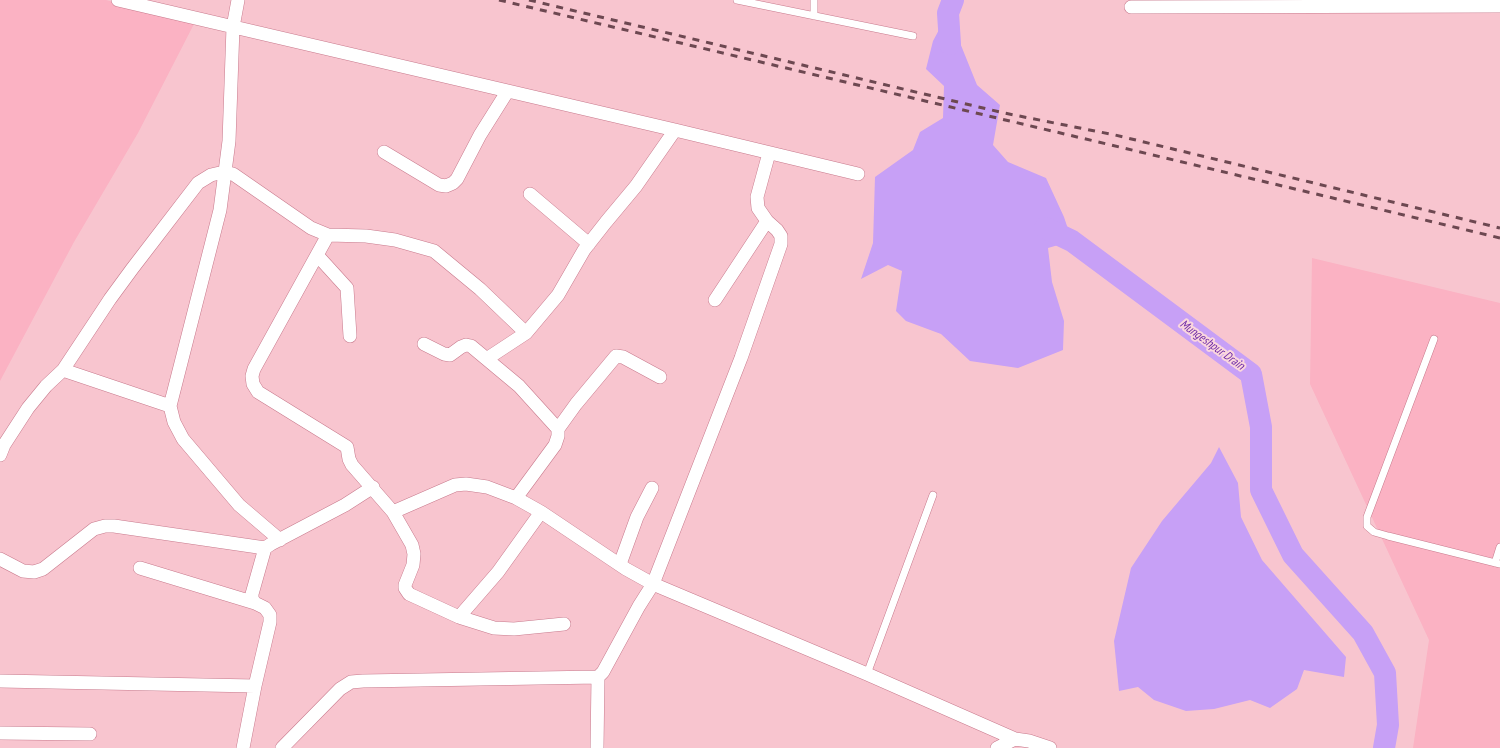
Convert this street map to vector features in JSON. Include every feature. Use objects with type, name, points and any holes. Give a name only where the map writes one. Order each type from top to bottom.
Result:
[{"type":"street","points":[[118,0],[858,174]]},
{"type":"street","points":[[238,0],[233,27],[229,141],[220,210],[170,406],[174,422],[183,439],[239,505],[280,540]]},
{"type":"street","points":[[1131,7],[1324,3],[1447,3],[1500,6]]},
{"type":"street","points":[[384,152],[439,185],[446,186],[453,183],[458,179],[480,135],[507,92]]},
{"type":"street","points":[[488,358],[526,333],[558,295],[589,244],[636,186],[675,130]]},
{"type":"street","points":[[282,748],[340,689],[351,682],[598,677],[603,672],[639,606],[653,584],[741,358],[781,244],[782,236],[767,221],[758,208],[757,197],[769,153]]},
{"type":"street","points":[[0,455],[4,445],[28,408],[46,386],[63,370],[110,299],[198,183],[211,174],[224,172],[240,178],[311,228],[328,235],[366,236],[396,240],[434,251],[480,289],[526,333]]},
{"type":"street","points":[[530,194],[589,244]]},
{"type":"street","points":[[715,300],[767,221]]},
{"type":"street","points":[[328,235],[254,369],[252,376],[253,384],[258,392],[347,447],[349,459],[352,465],[373,487],[393,512],[412,545],[414,554],[413,565],[405,585],[407,591],[413,597],[459,617],[494,628],[564,624]]},
{"type":"street","points":[[317,255],[347,288],[350,336]]},
{"type":"street","points":[[424,344],[444,354],[450,355],[461,347],[466,345],[471,346],[488,358],[519,386],[558,429]]},
{"type":"street","points":[[516,498],[555,444],[558,436],[558,429],[576,404],[616,356],[623,357],[660,377]]},
{"type":"street","points":[[63,370],[170,406]]},
{"type":"street","points":[[393,512],[456,486],[466,484],[487,487],[516,498],[542,512],[653,584],[867,674],[1029,745],[1050,748]]},
{"type":"street","points":[[0,559],[23,571],[34,572],[43,569],[94,529],[104,526],[114,526],[265,548],[345,505],[373,487]]},
{"type":"street","points":[[620,564],[637,517],[652,488]]},
{"type":"street","points":[[459,617],[498,572],[542,512]]},
{"type":"street","points":[[255,603],[252,598],[252,594],[265,548]]},
{"type":"street","points":[[140,568],[255,603],[265,608],[270,615],[270,622],[255,686],[243,748]]},
{"type":"street","points":[[597,748],[598,677]]},
{"type":"street","points":[[0,681],[255,686]]},
{"type":"street","points":[[0,733],[90,734]]},
{"type":"street","points":[[997,748],[1016,739]]},
{"type":"lane","points":[[737,0],[748,1],[913,36]]},
{"type":"lane","points":[[814,0],[814,16]]},
{"type":"lane","points":[[1434,340],[1367,518],[1367,526],[1374,532],[1388,536],[1498,563],[1500,547]]},
{"type":"lane","points":[[867,674],[933,495]]},
{"type":"shaded area","points":[[0,0],[106,0],[194,24],[138,133],[74,242],[0,381]]},
{"type":"shaded area","points":[[948,13],[977,85],[1000,105],[993,145],[1008,162],[1046,178],[1064,217],[1072,241],[1048,248],[1052,282],[1064,321],[1063,350],[1018,368],[970,361],[941,334],[906,321],[896,311],[902,271],[888,265],[861,279],[873,243],[875,177],[913,150],[920,132],[943,118],[944,86],[926,69],[933,41]]},
{"type":"shaded area","points":[[1312,258],[1500,303],[1500,748],[1413,748],[1429,640],[1310,384]]},
{"type":"shaded area","points":[[1219,447],[1238,483],[1241,517],[1262,560],[1346,657],[1344,677],[1304,670],[1297,689],[1270,708],[1250,700],[1214,709],[1186,711],[1154,700],[1138,687],[1119,691],[1114,641],[1131,568],[1162,521],[1211,463]]},
{"type":"waterway","name":"Mungeshpur Drain","points":[[950,44],[948,13],[953,0]]},
{"type":"waterway","name":"Mungeshpur Drain","points":[[1045,228],[1072,241],[1251,374],[1261,427],[1261,490],[1293,555],[1363,633],[1385,673],[1388,725],[1384,748]]},
{"type":"railway","points":[[499,0],[1500,238]]},
{"type":"railway","points":[[529,0],[1004,113],[1115,135],[1500,228]]}]
